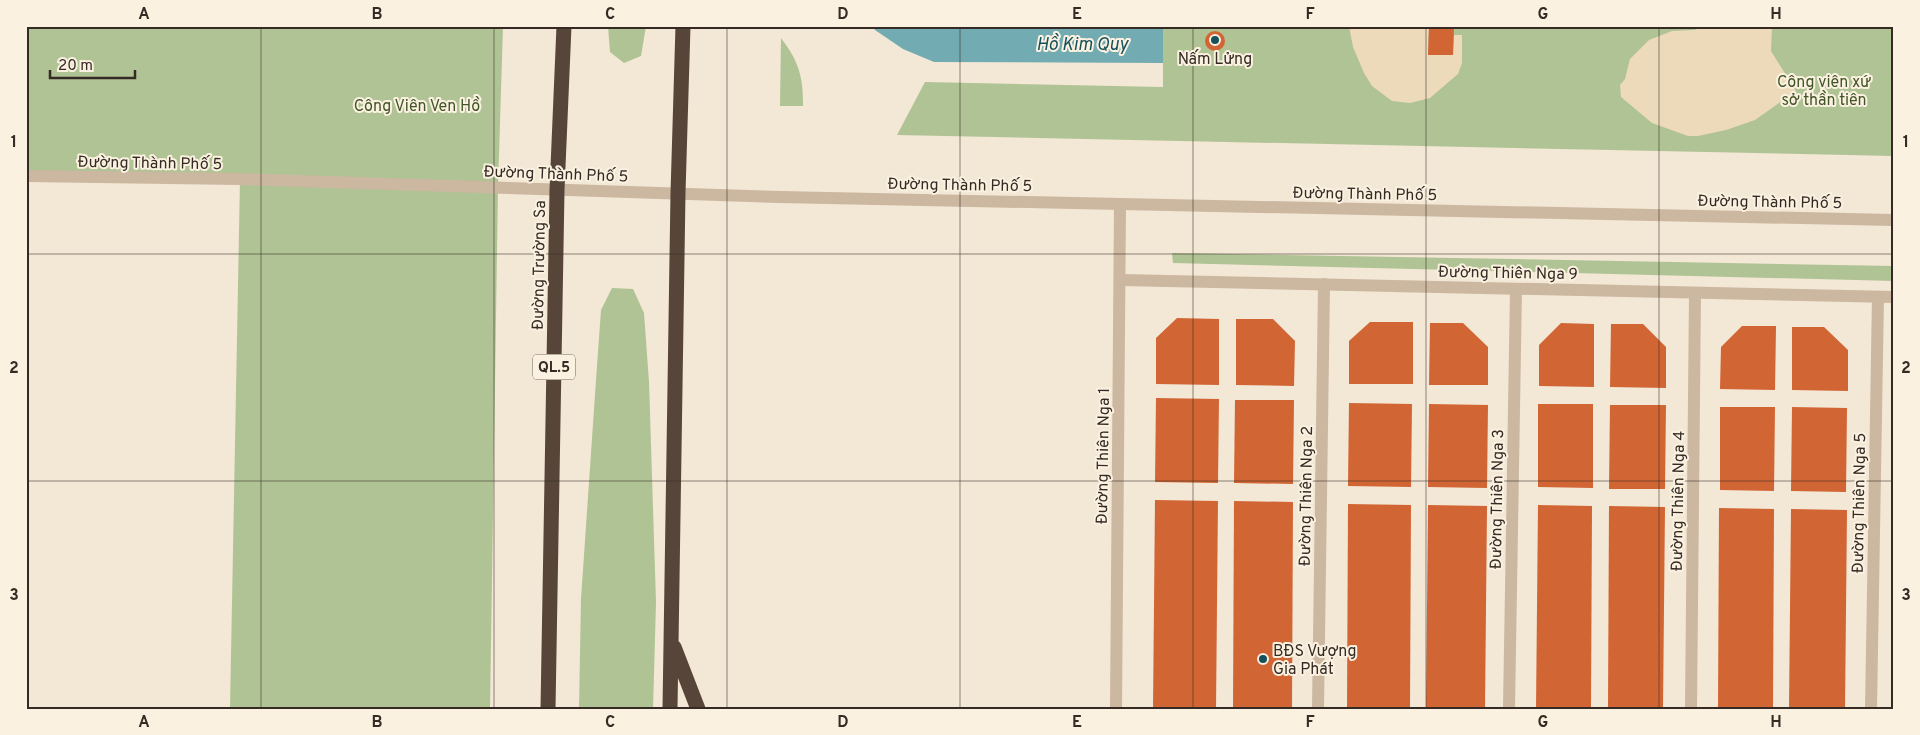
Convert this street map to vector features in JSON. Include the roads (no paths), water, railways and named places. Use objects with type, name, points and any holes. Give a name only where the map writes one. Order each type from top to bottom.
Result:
[{"type":"highway","name":"Đường Trường Sa","points":[[548,709],[557,190],[564,26]]},
{"type":"highway","points":[[670,709],[678,193],[683,26]]},
{"type":"highway","points":[[671,640],[698,709]]},
{"type":"highway","name":"Đường Trường Sa","points":[[540,709],[549,684]]},
{"type":"street","name":"Đường Thành Phố 5","points":[[26,176],[240,179],[557,190],[1120,204],[1894,220]]},
{"type":"street","name":"Đường Thiên Nga 1","points":[[1116,709],[1121,280],[1120,204]]},
{"type":"street","name":"Đường Thiên Nga 9","points":[[1121,280],[1894,297]]},
{"type":"street","name":"Đường Thiên Nga 2","points":[[1318,709],[1324,284]]},
{"type":"street","name":"Đường Thiên Nga 3","points":[[1509,709],[1516,289]]},
{"type":"street","name":"Đường Thiên Nga 4","points":[[1691,709],[1695,293]]},
{"type":"street","name":"Đường Thiên Nga 5","points":[[1871,709],[1878,297]]},
{"type":"water","name":"Hồ Kim Quy","points":[[872,26],[1163,26],[1163,63],[934,62],[903,49]]},
{"type":"place","name":"Nấm Lửng","points":[[1215,40]]},
{"type":"place","name":"BĐS Vượng Gia Phát","points":[[1263,659]]},
{"type":"park label","name":"Công viên xứ sở thần tiên","points":[[1824,90]]},
{"type":"park label","name":"Công Viên Ven Hồ","points":[[417,105]]}]
